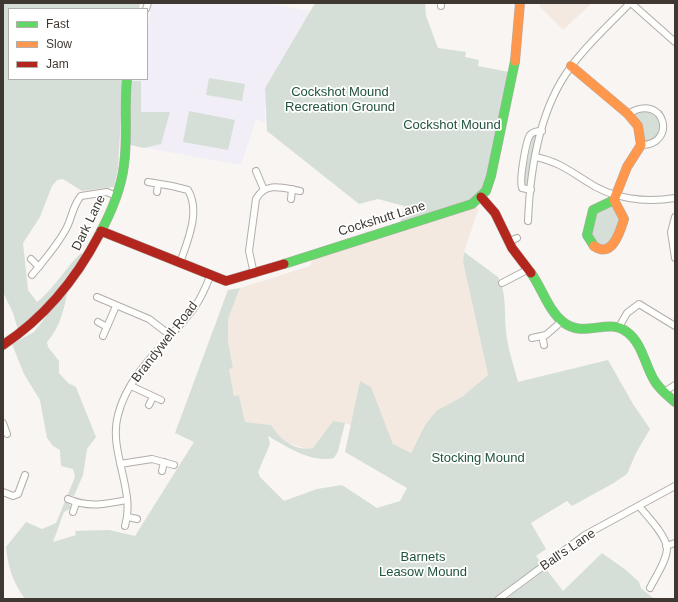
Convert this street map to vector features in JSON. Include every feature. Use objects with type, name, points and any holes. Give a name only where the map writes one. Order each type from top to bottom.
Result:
[{"type":"street","points":[[520,3],[519,40],[512,81],[491,176],[481,197],[492,206],[517,258],[536,281],[562,321],[578,330],[610,326],[619,327],[628,333],[635,342],[654,379],[664,392],[675,402]]},
{"type":"street","points":[[528,221],[536,157],[542,131],[553,96],[571,66],[630,3],[675,42]]},
{"type":"street","points":[[571,66],[628,114],[638,126],[641,146],[628,167],[615,198],[594,210],[586,235],[588,240],[595,248],[607,249],[612,247],[617,240],[624,220],[615,198]]},
{"type":"street","name":"Dark Lane","points":[[3,345],[23,333],[42,315],[77,273],[101,231],[116,196],[124,159],[127,80]]},
{"type":"street","points":[[628,114],[637,108],[649,108],[659,115],[662,120],[663,129],[656,142],[651,145],[641,146]]},
{"type":"street","points":[[531,190],[522,188],[520,184],[524,158],[530,135],[534,132],[542,131]]},
{"type":"street","points":[[536,157],[552,161],[571,170],[586,182],[615,198],[656,201],[675,198]]},
{"type":"street","points":[[256,171],[264,190]]},
{"type":"street","points":[[148,182],[188,190],[191,195],[194,212],[180,263]]},
{"type":"street","points":[[157,192],[158,184]]},
{"type":"street","points":[[254,274],[249,251],[256,200],[268,187],[276,186],[300,191]]},
{"type":"street","points":[[291,199],[292,190]]},
{"type":"street","points":[[191,195],[196,191]]},
{"type":"street","points":[[32,275],[64,232],[75,204],[81,196],[107,192],[116,196]]},
{"type":"street","name":"Cockshutt Lane","points":[[101,231],[210,276],[226,281],[254,274],[459,209],[472,204],[481,197]]},
{"type":"street","points":[[675,217],[671,232],[675,258]]},
{"type":"street","points":[[508,242],[517,238]]},
{"type":"street","points":[[31,259],[39,267]]},
{"type":"street","points":[[502,283],[527,270]]},
{"type":"street","name":"Brandywell Road","points":[[124,526],[128,517],[127,500],[120,464],[116,423],[122,404],[131,386],[170,335],[194,308],[205,290],[210,276]]},
{"type":"street","points":[[97,297],[116,306],[149,318],[170,335]]},
{"type":"street","points":[[619,327],[627,313],[639,304],[675,326]]},
{"type":"street","points":[[103,336],[116,306]]},
{"type":"street","points":[[532,338],[550,333],[562,321]]},
{"type":"street","points":[[98,322],[107,326]]},
{"type":"street","points":[[542,336],[544,345]]},
{"type":"street","points":[[664,392],[675,385]]},
{"type":"street","points":[[131,386],[161,400]]},
{"type":"street","points":[[149,406],[153,396]]},
{"type":"street","points":[[3,423],[8,434]]},
{"type":"street","points":[[120,464],[152,459],[174,465]]},
{"type":"street","points":[[162,471],[164,462]]},
{"type":"street","points":[[3,492],[13,496],[18,494],[25,475]]},
{"type":"street","name":"Ball's Lane","points":[[499,599],[585,535],[675,486]]},
{"type":"street","points":[[68,499],[76,503],[92,505],[127,500]]},
{"type":"street","points":[[73,512],[76,503]]},
{"type":"street","points":[[639,506],[654,524],[666,546],[666,554],[650,588]]},
{"type":"street","points":[[128,517],[136,519]]},
{"type":"street","points":[[666,546],[675,543]]},
{"type":"shaded area","points":[[152,3],[267,3],[310,11],[265,88],[265,123],[256,119],[241,165],[130,145],[131,81],[148,80],[148,23]]},
{"type":"shaded area","points":[[543,3],[592,3],[563,30],[539,6]]},
{"type":"shaded area","points":[[479,207],[464,252],[463,262],[488,375],[463,396],[436,411],[425,425],[411,453],[393,444],[371,388],[360,382],[351,425],[333,421],[313,448],[306,449],[288,443],[278,435],[271,425],[245,422],[239,395],[234,396],[229,369],[233,368],[228,341],[228,319],[240,288],[310,266],[313,259]]},
{"type":"green space","points":[[3,3],[140,3],[139,8],[8,8],[8,80],[123,80],[118,169],[114,187],[82,191],[63,179],[57,180],[52,186],[40,217],[23,243],[28,290],[37,302],[49,291],[75,259],[81,253],[83,255],[45,306],[18,330],[13,313],[3,292]]},
{"type":"green space","name":"Cockshot Mound Recreation Ground","points":[[315,3],[425,3],[426,16],[438,48],[466,52],[465,57],[479,60],[478,66],[509,72],[487,176],[480,193],[467,204],[400,223],[404,206],[378,199],[359,204],[267,131],[265,88]]},
{"type":"green space","points":[[209,78],[245,84],[242,101],[206,95]]},
{"type":"green space","points":[[131,81],[141,81],[141,112],[170,112],[161,144],[144,148],[130,145]]},
{"type":"green space","points":[[189,111],[235,120],[228,150],[183,142]]},
{"type":"green space","points":[[645,111],[655,116],[660,127],[659,132],[653,141],[645,143],[641,124],[635,114],[636,112]]},
{"type":"green space","points":[[533,135],[536,135],[537,138],[528,183],[526,185],[523,181]]},
{"type":"green space","points":[[612,204],[621,220],[615,240],[604,247],[594,243],[590,233],[597,212]]},
{"type":"green space","points":[[464,252],[498,277],[501,283],[504,296],[505,323],[508,343],[518,382],[608,360],[633,404],[650,429],[636,453],[627,474],[572,506],[567,501],[531,523],[546,549],[536,556],[542,564],[494,599],[25,599],[17,587],[12,574],[8,562],[6,547],[26,522],[42,529],[56,523],[75,477],[73,469],[61,466],[60,450],[53,446],[47,438],[40,400],[24,374],[12,344],[34,332],[68,289],[59,323],[56,330],[47,342],[48,347],[59,361],[59,373],[68,383],[76,387],[96,437],[87,449],[83,475],[74,496],[70,495],[67,502],[71,508],[64,512],[53,542],[76,535],[75,531],[109,530],[135,536],[194,442],[175,433],[228,290],[240,288],[228,319],[228,341],[233,368],[229,369],[234,396],[239,395],[245,422],[271,425],[283,439],[294,446],[306,449],[313,448],[333,421],[345,423],[338,451],[334,458],[325,459],[308,456],[291,449],[268,436],[270,444],[258,472],[260,477],[284,501],[317,489],[342,485],[377,508],[400,501],[407,488],[345,452],[360,381],[371,387],[393,444],[411,453],[425,425],[436,411],[463,396],[488,375],[463,262]]},
{"type":"green space","points":[[602,553],[626,570],[639,582],[641,588],[654,599],[506,599],[546,569],[563,591]]},
{"type":"traffic: fast","points":[[284,264],[472,204],[486,191],[491,176],[515,61]]},
{"type":"traffic: fast","points":[[99,235],[115,201],[123,174],[126,144],[127,80]]},
{"type":"traffic: fast","points":[[594,246],[587,235],[593,210],[614,200]]},
{"type":"traffic: fast","points":[[531,273],[553,311],[563,322],[571,327],[587,329],[612,326],[627,332],[640,348],[656,383],[663,392],[675,402]]},
{"type":"traffic: slow","points":[[515,61],[520,3]]},
{"type":"traffic: slow","points":[[571,66],[628,114],[638,126],[641,145],[627,167],[614,200],[624,219],[620,231],[610,247],[600,249],[594,246]]},
{"type":"traffic: jam","points":[[481,197],[495,213],[512,248],[531,273]]},
{"type":"traffic: jam","points":[[101,231],[226,281],[284,264]]},
{"type":"traffic: jam","points":[[3,345],[32,322],[58,296],[70,282],[99,235]]},
{"type":"park label","name":"Cockshot Mound","points":[[452,125]]},
{"type":"park label","name":"Stocking Mound","points":[[478,458]]},
{"type":"park label","name":"Barnets Leasow Mound","points":[[423,564]]}]
